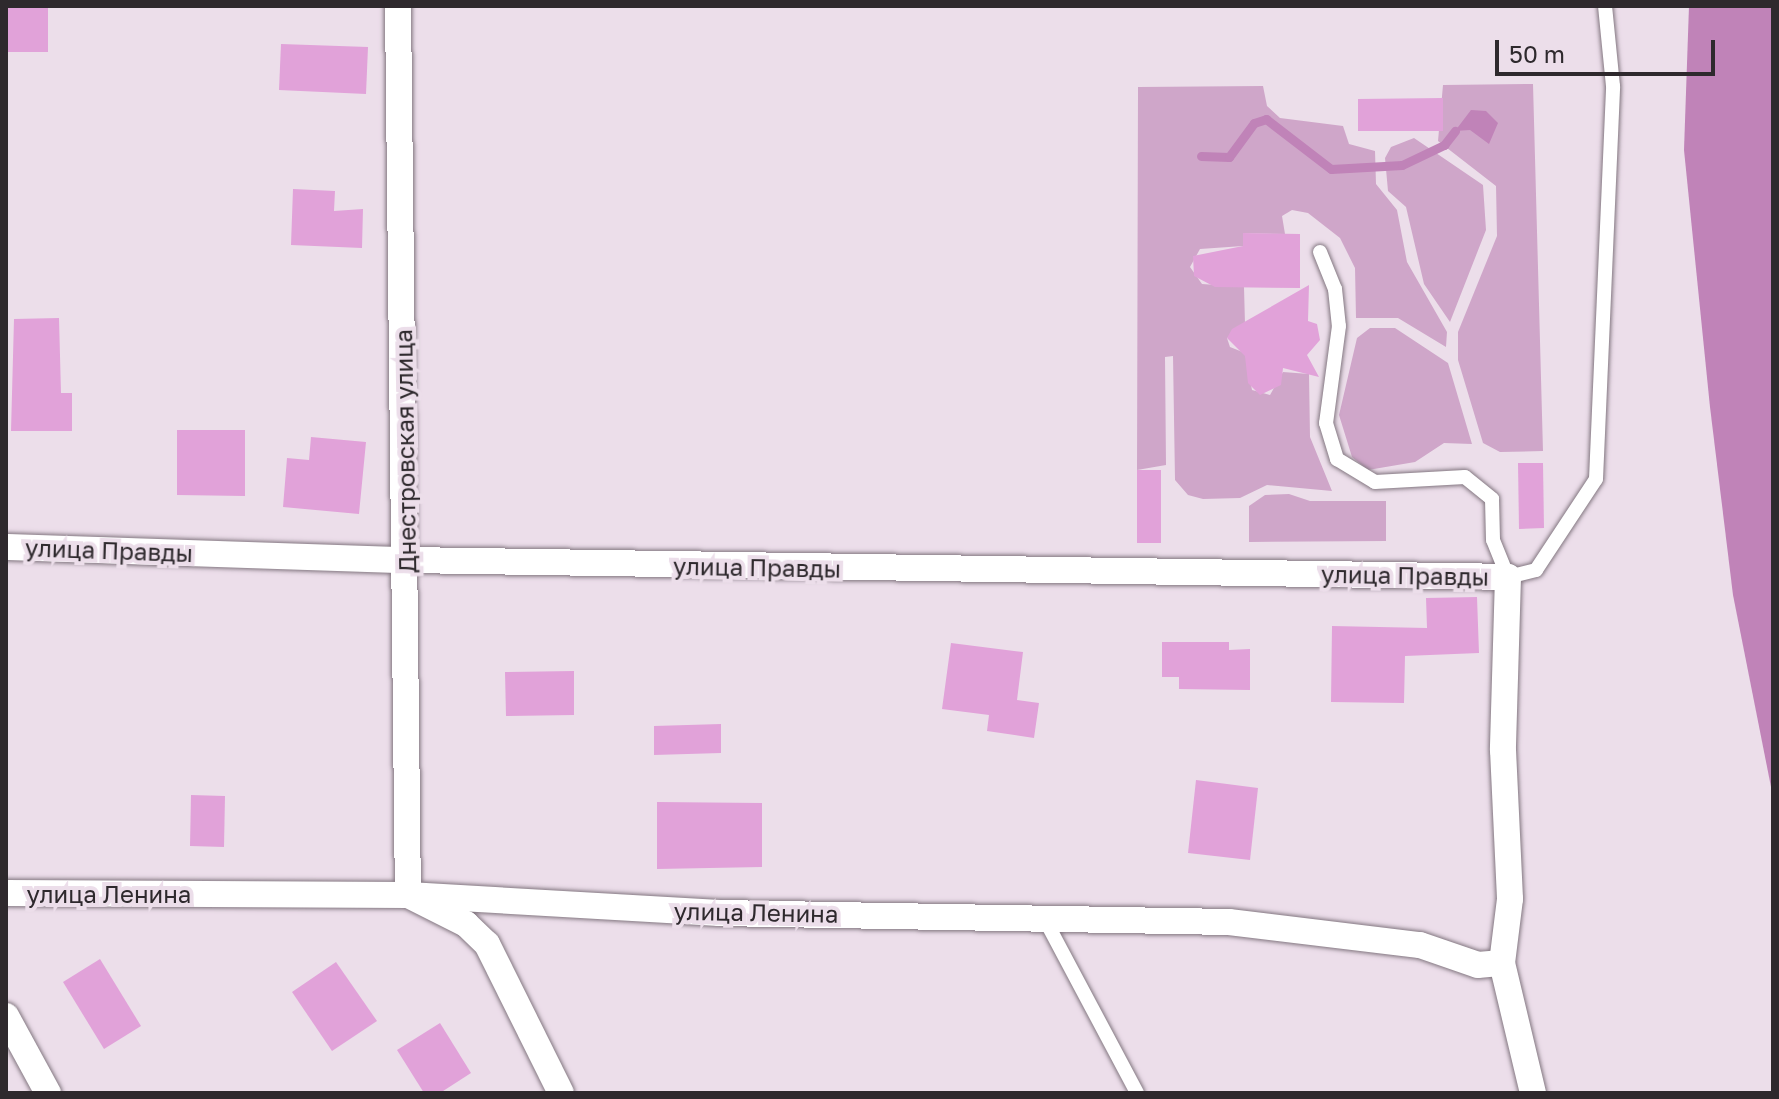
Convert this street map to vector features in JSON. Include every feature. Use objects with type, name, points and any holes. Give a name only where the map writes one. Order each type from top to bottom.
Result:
[{"type":"street","name":"Днестровская улица","points":[[398,6],[407,560],[408,895]]},
{"type":"street","name":"улица Правды","points":[[6,547],[407,560],[1508,577]]},
{"type":"street","points":[[1508,577],[1503,750],[1510,899],[1502,963],[1533,1093]]},
{"type":"street","name":"улица Ленина","points":[[6,893],[408,895],[719,913],[1043,916],[1229,922],[1420,945],[1478,965],[1502,963]]},
{"type":"street","points":[[408,895],[466,924],[487,944],[561,1093]]},
{"type":"street","points":[[6,1016],[48,1093]]},
{"type":"lane","points":[[1320,252],[1335,289],[1339,326],[1326,423],[1337,459],[1375,482],[1465,477],[1492,499],[1493,540],[1508,577],[1536,570],[1596,479],[1613,86],[1605,6]]},
{"type":"lane","points":[[1043,916],[1137,1093]]},
{"type":"shaded area","points":[[1689,6],[1773,6],[1773,797],[1733,595],[1710,407],[1684,150]]},
{"type":"shaded area","points":[[1533,84],[1543,451],[1500,452],[1483,443],[1458,360],[1458,332],[1497,236],[1496,186],[1438,141],[1443,85]]},
{"type":"shaded area","points":[[1263,86],[1267,106],[1280,118],[1343,126],[1349,144],[1375,151],[1376,184],[1397,210],[1407,262],[1447,332],[1446,347],[1398,318],[1356,318],[1355,268],[1340,238],[1308,213],[1292,210],[1282,216],[1285,234],[1243,233],[1243,246],[1200,249],[1190,267],[1202,284],[1244,287],[1245,324],[1227,338],[1230,347],[1245,353],[1252,390],[1270,395],[1283,372],[1309,374],[1310,437],[1332,491],[1267,485],[1240,498],[1203,499],[1188,495],[1175,480],[1173,356],[1165,357],[1166,465],[1137,470],[1138,87]]},
{"type":"shaded area","points":[[1471,110],[1486,111],[1498,123],[1489,144],[1470,130],[1455,131]]},
{"type":"shaded area","points":[[1414,138],[1483,185],[1486,230],[1450,322],[1424,284],[1406,207],[1388,191],[1385,158],[1391,147]]},
{"type":"shaded area","points":[[1370,328],[1395,328],[1448,363],[1472,444],[1444,443],[1415,462],[1368,470],[1352,457],[1339,415],[1357,338]]},
{"type":"shaded area","points":[[1289,494],[1310,501],[1386,501],[1386,541],[1249,542],[1249,506],[1265,495]]},
{"type":"building","points":[[6,6],[48,6],[48,52],[6,52]]},
{"type":"building","points":[[281,44],[368,47],[366,94],[279,90]]},
{"type":"building","points":[[1443,98],[1443,131],[1358,131],[1358,99]]},
{"type":"building","points":[[293,189],[335,191],[334,211],[363,209],[362,248],[291,245]]},
{"type":"building","points":[[1243,233],[1300,234],[1300,288],[1215,287],[1194,276],[1193,256],[1243,246]]},
{"type":"building","points":[[1309,285],[1308,321],[1317,324],[1320,340],[1307,355],[1319,377],[1283,368],[1281,385],[1260,395],[1248,383],[1245,356],[1227,338],[1232,329]]},
{"type":"building","points":[[59,318],[61,393],[72,393],[72,431],[11,431],[14,319]]},
{"type":"building","points":[[177,430],[245,430],[245,496],[177,495]]},
{"type":"building","points":[[311,437],[366,442],[359,514],[283,507],[287,458],[309,460]]},
{"type":"building","points":[[1518,463],[1543,463],[1544,528],[1519,529]]},
{"type":"building","points":[[1137,470],[1161,470],[1161,543],[1137,543]]},
{"type":"building","points":[[1477,597],[1479,653],[1405,656],[1404,703],[1331,702],[1332,626],[1427,628],[1426,598]]},
{"type":"building","points":[[1162,642],[1229,642],[1229,650],[1250,649],[1250,690],[1179,689],[1179,677],[1162,677]]},
{"type":"building","points":[[951,643],[1023,652],[1017,700],[1039,703],[1034,738],[987,731],[989,715],[942,709]]},
{"type":"building","points":[[574,671],[574,715],[506,716],[505,672]]},
{"type":"building","points":[[721,724],[721,753],[654,755],[654,726]]},
{"type":"building","points":[[1196,780],[1258,788],[1250,860],[1188,853]]},
{"type":"building","points":[[191,795],[225,796],[224,847],[190,846]]},
{"type":"building","points":[[657,802],[762,803],[762,867],[657,869]]},
{"type":"building","points":[[100,959],[141,1026],[104,1049],[63,982]]},
{"type":"building","points":[[336,962],[377,1021],[332,1051],[292,992]]},
{"type":"building","points":[[440,1023],[471,1073],[440,1093],[424,1093],[397,1050]]},
{"type":"waterway","points":[[1201,156],[1229,157],[1254,123],[1266,119],[1331,169],[1402,165],[1444,145],[1455,131]]}]
